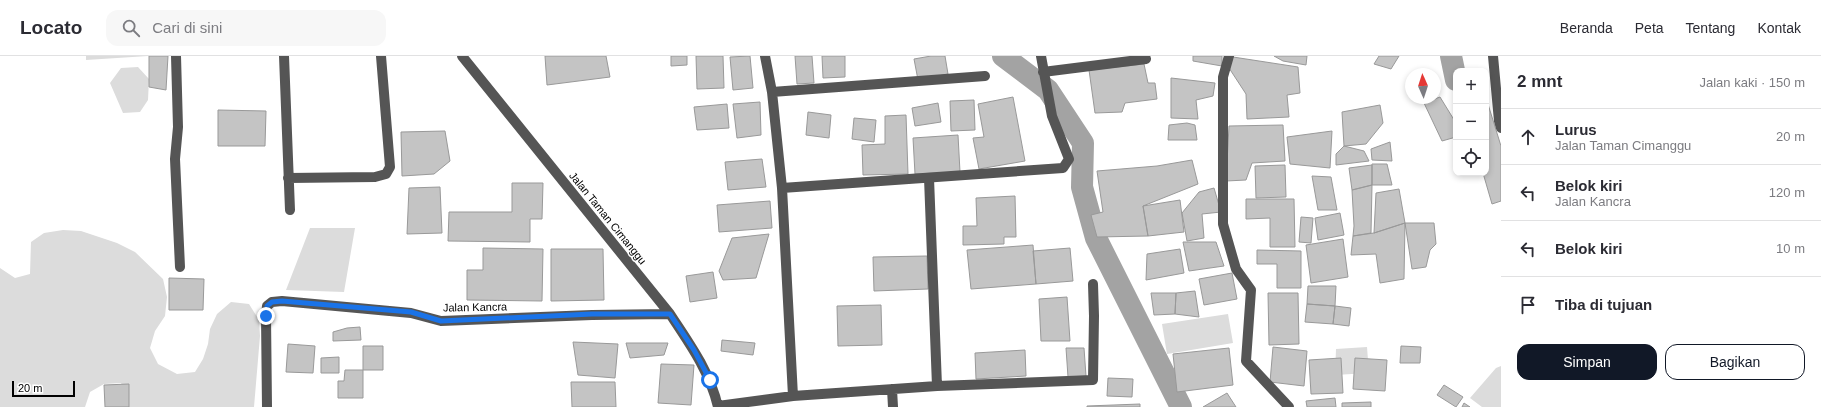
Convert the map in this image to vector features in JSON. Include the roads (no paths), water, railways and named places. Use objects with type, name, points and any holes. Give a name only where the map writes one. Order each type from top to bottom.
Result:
[{"type":"street","points":[[176,56],[178,127],[175,159],[180,267]]},
{"type":"street","points":[[284,56],[290,210]]},
{"type":"street","points":[[288,178],[375,177],[386,174],[390,167],[381,56]]},
{"type":"street","name":"Jalan Taman Cimanggu","points":[[462,56],[670,314],[694,350],[710,380],[718,407]]},
{"type":"street","points":[[765,56],[772,92],[782,188],[793,396]]},
{"type":"street","points":[[782,188],[1063,168],[1069,159],[1052,116],[1041,56]]},
{"type":"street","points":[[1043,72],[1146,59],[1146,56]]},
{"type":"street","points":[[1229,56],[1223,77],[1223,224],[1236,269],[1251,290],[1246,361],[1289,407]]},
{"type":"street","points":[[1493,56],[1499,121],[1501,128]]},
{"type":"street","points":[[772,92],[985,76]]},
{"type":"street","points":[[929,178],[937,386]]},
{"type":"street","points":[[718,407],[793,396],[937,386],[1093,380],[1094,316],[1092,284]]},
{"type":"street","name":"Jalan Kancra","points":[[267,407],[267,306],[272,302],[282,301],[411,312],[441,321],[592,314],[670,314]]},
{"type":"street","points":[[892,389],[893,407]]},
{"type":"waterway","points":[[1003,56],[1048,90],[1083,143],[1082,187],[1096,238],[1181,407]]},
{"type":"waterway","points":[[1451,56],[1454,68]]}]
